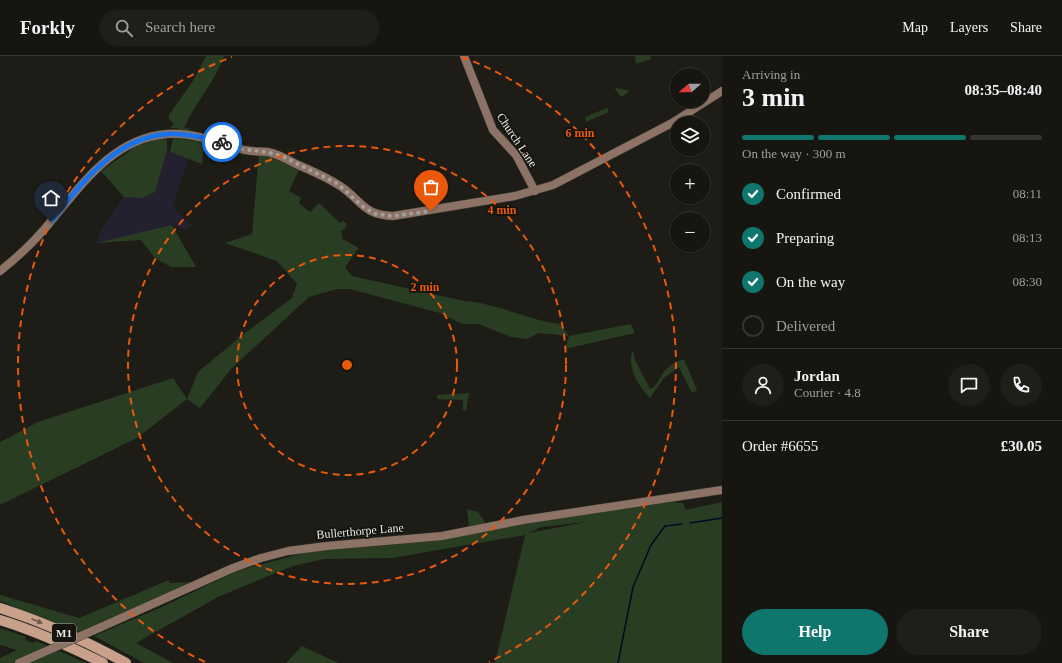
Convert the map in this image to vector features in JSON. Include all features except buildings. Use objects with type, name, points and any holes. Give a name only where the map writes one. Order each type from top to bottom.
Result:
[{"type":"highway","name":"M1","points":[[0,608],[27,617],[93,645],[126,663]]},
{"type":"highway","name":"M1","points":[[0,620],[43,635],[102,663]]},
{"type":"street","name":"Church Lane","points":[[464,56],[493,130],[516,155],[535,191]]},
{"type":"street","points":[[0,271],[14,260],[51,222],[92,173],[110,156],[137,140],[168,134],[220,142],[241,149],[267,152],[282,156],[338,184],[362,206],[375,214],[384,216],[412,214],[535,191],[553,185],[672,123],[722,91]]},
{"type":"street","name":"Bullerthorpe Lane","points":[[19,663],[233,568],[261,558],[288,551],[320,546],[442,536],[530,519],[722,490]]},
{"type":"shaded area","points":[[167,151],[188,159],[173,207],[192,226],[185,230],[172,225],[96,243],[102,229],[124,197],[143,198],[155,192]]},
{"type":"green space","points":[[206,56],[224,56],[216,75],[184,128],[191,129],[190,133],[178,131],[178,128],[170,128],[174,124],[169,119],[169,115],[193,81]]},
{"type":"green space","points":[[635,56],[650,56],[651,59],[636,64]]},
{"type":"green space","points":[[614,87],[630,91],[623,96],[620,96]]},
{"type":"green space","points":[[607,108],[609,112],[586,122],[585,117]]},
{"type":"green space","points":[[176,138],[204,142],[202,164],[170,152],[173,139]]},
{"type":"green space","points":[[160,139],[167,139],[167,151],[155,192],[143,198],[124,197],[101,171],[138,145]]},
{"type":"green space","points":[[259,154],[276,157],[299,170],[289,191],[301,198],[299,203],[310,212],[319,203],[340,223],[343,221],[347,224],[345,229],[341,231],[343,239],[359,248],[345,267],[352,276],[464,301],[476,302],[536,319],[560,324],[569,336],[539,333],[527,339],[511,337],[478,324],[462,324],[440,313],[350,289],[337,289],[309,297],[232,368],[200,408],[187,399],[198,372],[245,333],[292,298],[297,284],[277,261],[225,243],[252,234]]},
{"type":"green space","points":[[172,225],[196,267],[171,267],[155,258],[141,240],[96,243]]},
{"type":"green space","points":[[631,324],[635,333],[565,349],[569,336]]},
{"type":"green space","points":[[633,350],[635,360],[650,389],[656,384],[666,369],[684,359],[697,390],[692,393],[679,367],[664,378],[650,398],[638,382],[632,369],[631,356]]},
{"type":"green space","points":[[173,378],[187,399],[137,438],[0,505],[0,442],[38,422]]},
{"type":"green space","points":[[469,393],[466,411],[463,410],[463,400],[437,399],[437,395]]},
{"type":"green space","points":[[673,502],[683,503],[686,510],[722,502],[722,663],[495,663],[525,535],[392,558],[324,559],[293,566],[218,597],[136,643],[173,663],[144,663],[94,636],[164,606],[237,571],[307,552],[377,546],[455,536],[529,522]],"holes":[[[586,522],[529,533],[541,527]]]},
{"type":"green space","points":[[467,509],[478,512],[487,525],[469,527]]},
{"type":"green space","points":[[169,580],[170,583],[194,582],[79,632],[0,601],[0,595],[79,618]]},
{"type":"green space","points":[[0,628],[26,637],[25,640],[34,643],[36,641],[48,646],[13,663],[0,663],[0,658],[17,650],[0,645]]},
{"type":"green space","points":[[302,646],[338,663],[286,663]]},
{"type":"green space","points":[[57,650],[86,663],[29,663]]},
{"type":"waterway","points":[[690,523],[722,518]]},
{"type":"waterway","points":[[618,663],[633,587],[651,545],[665,526],[682,524]]},
{"type":"way so far","points":[[222,142],[249,151],[267,152],[282,156],[338,184],[362,206],[375,214],[393,216],[431,211]]},
{"type":"route","points":[[51,222],[92,173],[110,156],[137,140],[168,134],[222,142]]}]
